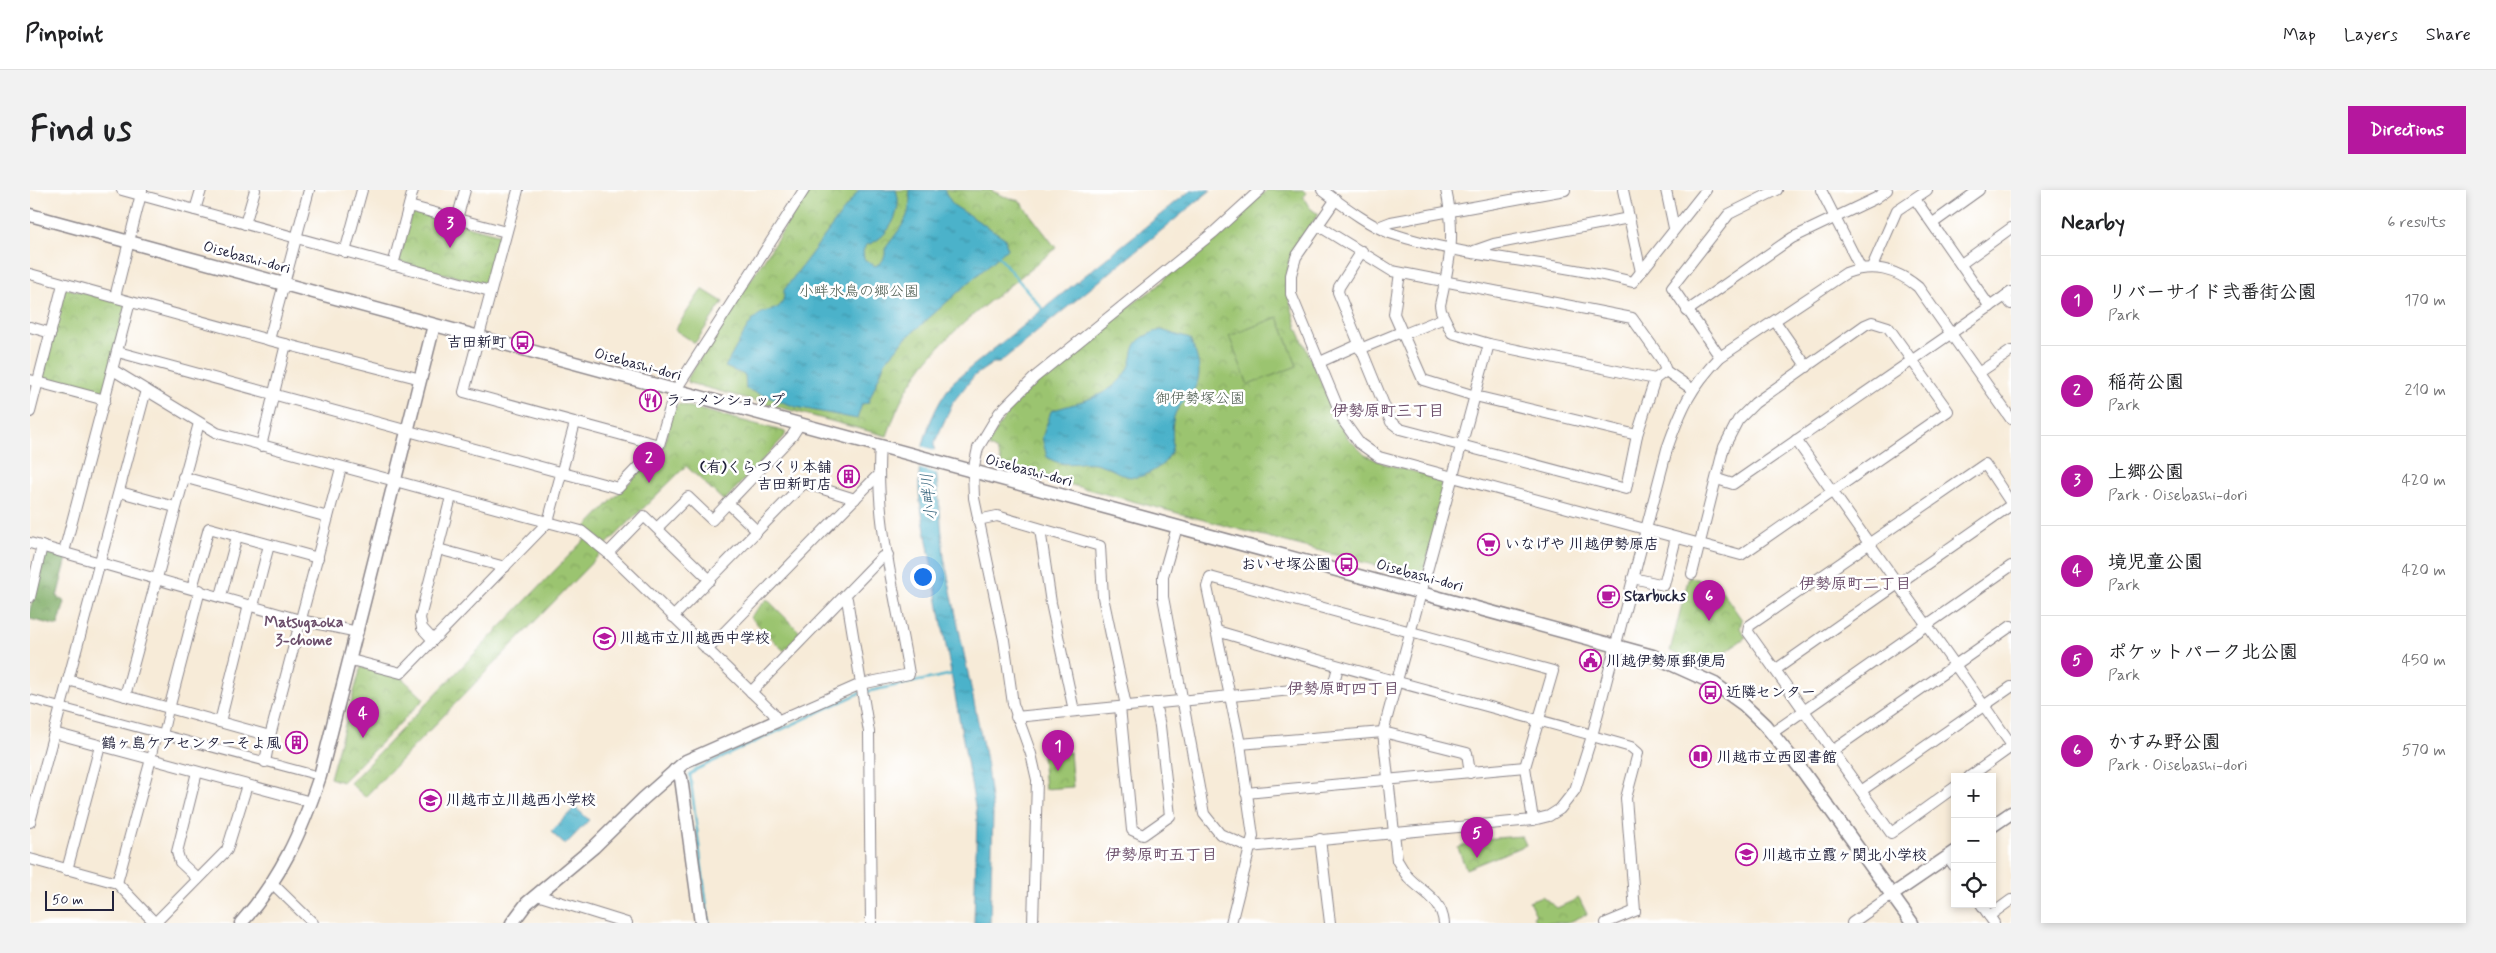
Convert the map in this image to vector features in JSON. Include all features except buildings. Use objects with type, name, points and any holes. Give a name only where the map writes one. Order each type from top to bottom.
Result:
[{"type":"street","points":[[122,190],[142,193],[195,210],[490,291]]},
{"type":"street","points":[[195,210],[201,190]]},
{"type":"street","points":[[245,224],[255,190]]},
{"type":"street","points":[[269,340],[282,283],[309,190]]},
{"type":"street","points":[[345,252],[362,190]]},
{"type":"street","points":[[393,265],[413,190]]},
{"type":"street","points":[[457,218],[465,190]]},
{"type":"street","points":[[518,190],[464,392],[659,445]]},
{"type":"street","points":[[118,352],[618,488],[659,445],[675,391],[804,190]]},
{"type":"street","points":[[1033,923],[1037,780],[1031,754],[1016,717],[1004,640],[968,470],[978,448],[999,413],[1017,394],[1214,232],[1260,190]]},
{"type":"street","points":[[1446,190],[1451,210],[1452,248],[1440,305],[1452,333],[1489,344],[1655,380]]},
{"type":"street","points":[[1378,227],[1391,222],[1451,210],[1565,190]]},
{"type":"street","points":[[1623,190],[1641,272]]},
{"type":"street","points":[[1666,190],[1674,228]]},
{"type":"street","points":[[1323,191],[1336,195],[1378,227],[1389,232],[1471,252],[1603,274],[1633,282],[1706,190]]},
{"type":"street","points":[[1720,357],[1672,287],[1729,214],[1777,190]]},
{"type":"street","points":[[1821,190],[1860,268]]},
{"type":"street","points":[[1687,311],[1792,238],[1835,218],[1887,190]]},
{"type":"street","points":[[1872,267],[1897,210],[1927,190]]},
{"type":"street","points":[[1933,223],[1979,190]]},
{"type":"street","points":[[115,297],[142,193]]},
{"type":"street","points":[[1336,195],[1319,226],[1296,258],[1291,275],[1292,294],[1350,434],[1367,450],[1379,457],[1646,529],[1700,546],[1741,555],[1834,493],[1948,411],[1888,327],[1872,322],[1755,402],[1738,420],[1724,448],[1700,546],[1692,574]]},
{"type":"street","points":[[1915,199],[1990,307]]},
{"type":"street","points":[[409,206],[506,232]]},
{"type":"street","name":"Oisebashi-dori","points":[[30,215],[1616,645],[1676,665],[1715,684],[1744,705],[1772,733],[1912,923]]},
{"type":"street","points":[[1471,252],[1494,244],[1630,218]]},
{"type":"street","points":[[1319,226],[1392,271],[1632,318],[1662,360],[1666,371],[1692,389]]},
{"type":"street","points":[[1961,264],[2011,228]]},
{"type":"street","points":[[1362,251],[1339,287],[1338,292],[1359,347],[1394,426],[1400,429],[1626,489],[1637,435],[1655,380],[1666,371]]},
{"type":"street","points":[[1177,527],[1162,586],[1204,814],[1220,834],[1249,847],[1533,820],[1549,816],[1568,801],[1575,790],[1592,736],[1667,449],[1683,405],[1692,389],[1720,357],[1832,282],[1860,268],[1872,267],[1899,274],[1918,287],[2009,413]]},
{"type":"street","points":[[1400,273],[1393,307],[1401,334],[1423,380],[1475,396],[1637,435]]},
{"type":"street","points":[[30,274],[269,340],[421,379]]},
{"type":"street","points":[[30,412],[34,381],[51,332],[63,284]]},
{"type":"street","points":[[1717,478],[1733,484],[1951,333],[1990,307],[2009,297]]},
{"type":"street","points":[[64,552],[130,302]]},
{"type":"street","points":[[1320,362],[1444,318]]},
{"type":"street","points":[[1775,321],[1807,367]]},
{"type":"street","points":[[241,923],[273,884],[296,843],[311,802],[351,660],[434,325]]},
{"type":"street","points":[[30,327],[51,332]]},
{"type":"street","points":[[261,446],[286,344]]},
{"type":"street","points":[[1444,923],[1442,911],[1430,896],[1408,876],[1397,860],[1383,732],[1412,632],[1489,344]]},
{"type":"street","points":[[1980,372],[2011,351]]},
{"type":"street","points":[[113,370],[217,433],[341,468],[581,531],[608,553],[751,692],[778,721]]},
{"type":"street","points":[[34,381],[105,400]]},
{"type":"street","points":[[30,822],[146,390]]},
{"type":"street","points":[[126,696],[183,477],[199,423]]},
{"type":"street","points":[[351,660],[401,674],[548,522],[575,423]]},
{"type":"street","points":[[657,528],[688,497],[712,520],[792,436],[799,425]]},
{"type":"street","points":[[1796,440],[1956,664],[2011,746],[1974,773]]},
{"type":"street","points":[[512,923],[537,895],[594,847],[675,770],[694,756],[861,684],[909,674],[888,555],[878,475],[886,448]]},
{"type":"street","points":[[1775,670],[2011,504],[1985,464],[1749,626],[1748,632],[1832,751],[1891,832],[1951,790]]},
{"type":"street","points":[[265,762],[270,736],[341,468]]},
{"type":"street","points":[[707,650],[878,475]]},
{"type":"street","points":[[183,477],[328,517]]},
{"type":"street","points":[[673,617],[804,483],[855,499]]},
{"type":"street","points":[[120,492],[175,508]]},
{"type":"street","points":[[434,640],[422,628],[420,618],[451,497]]},
{"type":"street","points":[[728,503],[757,531]]},
{"type":"street","points":[[608,553],[644,516],[710,580]]},
{"type":"street","points":[[978,520],[997,516],[1100,546],[1103,597],[1123,707],[1132,830],[1143,835],[1170,816],[1160,726],[1155,703]]},
{"type":"street","points":[[116,883],[151,759],[170,708],[209,528],[318,558]]},
{"type":"street","points":[[1040,529],[1051,604],[1074,711]]},
{"type":"street","points":[[221,596],[237,536]]},
{"type":"street","points":[[1634,578],[1664,585],[1676,538]]},
{"type":"street","points":[[30,543],[300,620],[358,632]]},
{"type":"street","points":[[30,596],[42,546]]},
{"type":"street","points":[[220,722],[251,605],[269,546]]},
{"type":"street","points":[[438,549],[505,566]]},
{"type":"street","points":[[751,692],[882,556],[888,555]]},
{"type":"street","points":[[1772,733],[2011,566]]},
{"type":"street","points":[[1231,923],[1252,836],[1240,744],[1228,696],[1218,630],[1207,587],[1210,577],[1553,670],[1540,721],[1525,768],[1533,820]]},
{"type":"street","points":[[844,596],[847,599],[868,715],[871,923]]},
{"type":"street","points":[[1832,751],[2011,626]]},
{"type":"street","points":[[1218,630],[1338,666],[1630,747],[1638,753],[1626,798],[1635,911],[1606,923]]},
{"type":"street","points":[[1016,717],[1333,686],[1338,666]]},
{"type":"street","points":[[68,680],[270,736]]},
{"type":"street","points":[[1861,791],[2011,688]]},
{"type":"street","points":[[30,699],[312,774]]},
{"type":"street","points":[[1240,744],[1383,732],[1466,753],[1470,773]]},
{"type":"street","points":[[54,733],[311,802]]},
{"type":"street","points":[[67,870],[100,746]]},
{"type":"street","points":[[1246,793],[1525,768]]},
{"type":"street","points":[[675,770],[681,778],[685,797],[701,923]]},
{"type":"street","points":[[197,772],[177,852],[180,862],[198,879]]},
{"type":"street","points":[[30,859],[116,883],[155,923],[227,850],[247,785]]},
{"type":"street","points":[[1996,823],[2011,813]]},
{"type":"street","points":[[1320,839],[1330,923]]},
{"type":"street","points":[[1852,923],[1892,895],[1951,860]]},
{"type":"street","points":[[273,884],[312,923]]},
{"type":"street","points":[[537,895],[628,923]]},
{"type":"street","points":[[1984,908],[1991,919],[2011,900]]},
{"type":"green space","name":"小畔水鳥の郷公園","points":[[809,190],[990,190],[1010,199],[1019,200],[1056,248],[947,338],[917,374],[896,412],[887,436],[689,383],[687,379]]},
{"type":"green space","name":"御伊勢塚公園","points":[[1267,190],[1303,190],[1306,193],[1303,197],[1310,208],[1318,214],[1289,261],[1286,287],[1297,328],[1339,423],[1348,438],[1365,455],[1385,464],[1446,480],[1448,484],[1422,578],[1023,472],[1002,464],[997,451],[988,446],[1005,417],[1027,392],[1128,307],[1158,286],[1180,263],[1202,248]]},
{"type":"green space","points":[[412,211],[501,235],[488,285],[399,262]]},
{"type":"green space","points":[[65,288],[126,304],[103,398],[41,381]]},
{"type":"green space","points":[[702,289],[723,302],[695,343],[675,330]]},
{"type":"green space","points":[[1278,317],[1297,366],[1248,385],[1229,336]]},
{"type":"green space","points":[[679,404],[786,432],[784,437],[724,501],[686,466],[606,545],[586,527],[664,447],[673,409]]},
{"type":"green space","points":[[586,538],[601,553],[365,797],[350,783]]},
{"type":"green space","points":[[44,552],[67,558],[57,597],[65,602],[58,626],[30,619],[30,610]]},
{"type":"green space","points":[[1689,576],[1720,588],[1742,620],[1740,628],[1746,637],[1705,667],[1670,651]]},
{"type":"green space","points":[[767,599],[801,633],[784,651],[750,617]]},
{"type":"green space","points":[[361,667],[402,678],[424,699],[342,782],[330,778]]},
{"type":"green space","points":[[1070,752],[1073,787],[1045,789],[1042,755]]},
{"type":"green space","points":[[1522,836],[1526,845],[1466,869],[1458,848],[1481,839]]},
{"type":"green space","points":[[1542,896],[1557,908],[1579,898],[1587,914],[1567,923],[1536,923],[1533,916],[1536,915],[1529,901]]},
{"type":"water","name":"小畔水鳥の郷公園","points":[[859,190],[896,190],[898,198],[896,215],[887,231],[874,242],[866,245],[863,251],[864,259],[875,266],[883,259],[885,249],[904,222],[909,207],[909,190],[944,190],[953,205],[1005,238],[1007,249],[904,340],[885,362],[868,403],[862,404],[857,419],[796,407],[746,389],[745,375],[725,367],[752,321],[761,314],[779,307],[784,298],[784,290]]},
{"type":"water","name":"小畔川","points":[[1191,190],[1211,190],[999,363],[993,363],[974,376],[953,402],[934,444],[944,557],[986,760],[993,814],[990,923],[974,923],[977,817],[920,502],[919,469],[925,438],[937,408],[954,381]]},
{"type":"water","points":[[1161,330],[1190,339],[1199,367],[1198,380],[1195,387],[1175,414],[1172,448],[1165,461],[1149,473],[1134,477],[1099,464],[1067,464],[1047,457],[1042,438],[1051,411],[1089,399],[1114,386],[1127,371],[1140,339]]},
{"type":"water","points":[[575,807],[589,820],[565,845],[551,832]]},
{"type":"pier","points":[[921,446],[937,451],[939,474],[917,468]]},
{"type":"waterway","points":[[999,257],[1046,313]]},
{"type":"waterway","points":[[865,692],[953,674]]},
{"type":"waterway","points":[[709,923],[690,775],[697,769],[860,693]]},
{"type":"place","name":"上郷公園","points":[[450,248]]},
{"type":"place","name":"吉田新町","points":[[523,342]]},
{"type":"place","name":"ラーメンショップ","points":[[650,400]]},
{"type":"place","name":"(有)くらづくり本舗 吉田新町店","points":[[848,476]]},
{"type":"place","name":"稲荷公園","points":[[649,483]]},
{"type":"place","name":"いなげや 川越伊勢原店","points":[[1489,544]]},
{"type":"place","name":"おいせ塚公園","points":[[1347,564]]},
{"type":"place","name":"Starbucks","points":[[1608,596]]},
{"type":"place","name":"かすみ野公園","points":[[1709,621]]},
{"type":"place","name":"川越市立川越西中学校","points":[[604,638]]},
{"type":"place","name":"川越伊勢原郵便局","points":[[1590,661]]},
{"type":"place","name":"近隣センター","points":[[1710,692]]},
{"type":"place","name":"境児童公園","points":[[363,738]]},
{"type":"place","name":"鶴ヶ島ケアセンターそよ風","points":[[297,743]]},
{"type":"place","name":"川越市立西図書館","points":[[1701,757]]},
{"type":"place","name":"リバーサイド弐番街公園","points":[[1058,771]]},
{"type":"place","name":"川越市立川越西小学校","points":[[430,800]]},
{"type":"place","name":"川越市立霞ヶ関北小学校","points":[[1746,855]]},
{"type":"place","name":"ポケットパーク北公園","points":[[1477,858]]},
{"type":"district","name":"伊勢原町三丁目","points":[[1388,410]]},
{"type":"district","name":"伊勢原町二丁目","points":[[1855,583]]},
{"type":"district","name":"Matsugaoka 3-chome","points":[[304,630]]},
{"type":"district","name":"伊勢原町四丁目","points":[[1343,688]]},
{"type":"district","name":"伊勢原町五丁目","points":[[1161,854]]}]
